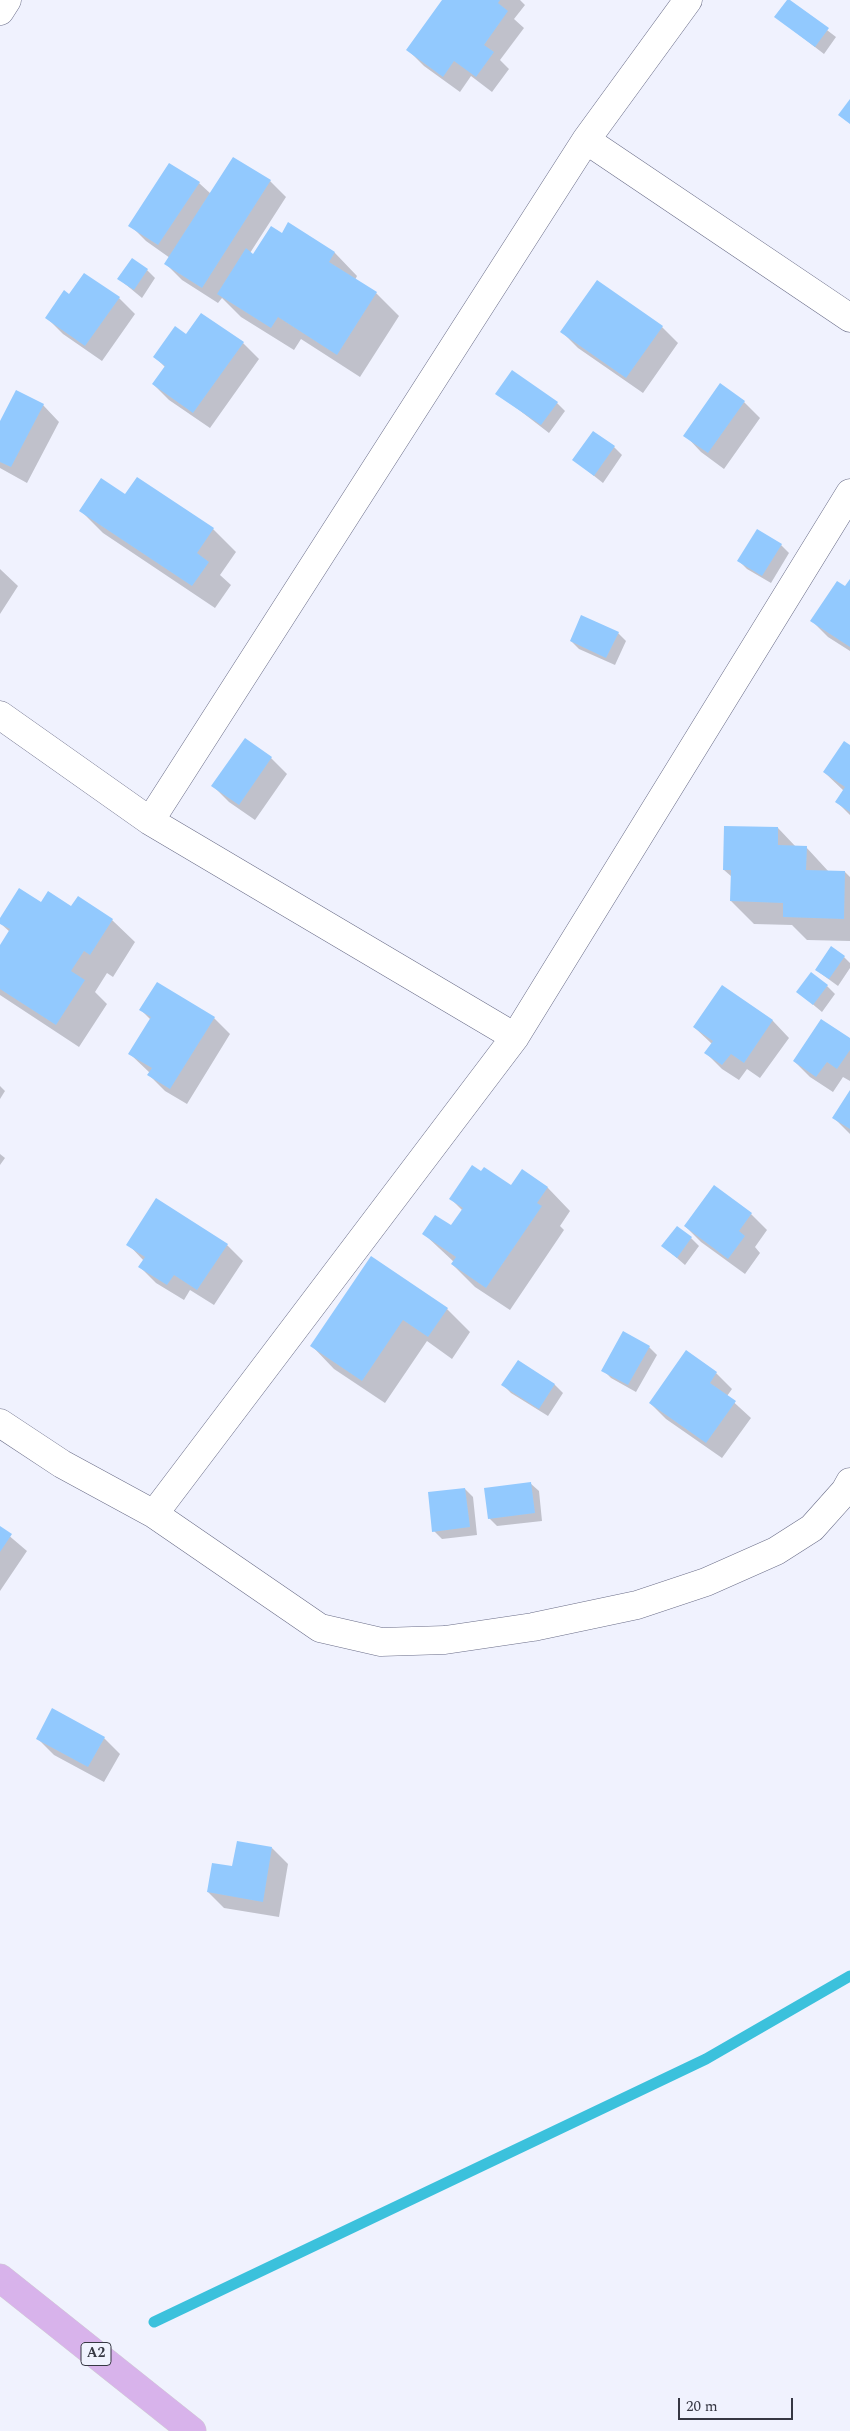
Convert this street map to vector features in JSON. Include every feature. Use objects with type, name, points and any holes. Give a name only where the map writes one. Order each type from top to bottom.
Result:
[{"type":"highway","name":"A2","points":[[0,2278],[192,2431]]},
{"type":"street","points":[[0,11],[7,0]]},
{"type":"street","points":[[150,821],[586,140],[688,0]]},
{"type":"street","points":[[586,140],[850,318]]},
{"type":"street","points":[[154,1514],[515,1037],[850,493]]},
{"type":"street","points":[[0,715],[150,821],[515,1037]]},
{"type":"street","points":[[0,1423],[62,1464],[154,1514],[320,1628],[381,1642],[444,1640],[533,1627],[637,1605],[706,1582],[776,1551],[812,1528],[845,1492],[850,1482]]},
{"type":"building","points":[[442,0],[500,0],[498,3],[508,11],[484,45],[494,52],[476,77],[454,61],[443,77],[406,50]]},
{"type":"building","points":[[787,0],[790,0],[829,28],[815,47],[774,17]]},
{"type":"building","points":[[850,99],[850,124],[838,115]]},
{"type":"building","points":[[233,157],[271,180],[202,288],[164,264]]},
{"type":"building","points":[[169,163],[200,182],[158,245],[128,226]]},
{"type":"building","points":[[288,222],[335,252],[329,262],[377,292],[337,355],[278,317],[271,328],[217,294],[246,248],[253,254],[271,226],[282,233]]},
{"type":"building","points":[[132,258],[148,269],[134,290],[117,279]]},
{"type":"building","points":[[84,273],[120,297],[85,346],[45,318],[64,290],[69,294]]},
{"type":"building","points":[[597,280],[663,326],[626,378],[560,332]]},
{"type":"building","points":[[201,313],[244,342],[193,413],[152,384],[165,366],[153,357],[175,326],[186,334]]},
{"type":"building","points":[[512,370],[558,402],[541,425],[495,394]]},
{"type":"building","points":[[720,383],[745,401],[708,453],[683,436]]},
{"type":"building","points":[[16,390],[44,404],[11,467],[0,462],[0,421]]},
{"type":"building","points":[[593,431],[615,446],[594,476],[572,460]]},
{"type":"building","points":[[137,477],[214,528],[197,553],[209,562],[192,586],[79,511],[101,478],[125,494]]},
{"type":"building","points":[[757,529],[782,544],[762,576],[737,561]]},
{"type":"building","points":[[850,579],[850,647],[810,621],[837,581],[845,586]]},
{"type":"building","points":[[581,615],[619,632],[606,658],[570,641]]},
{"type":"building","points":[[245,738],[272,757],[239,805],[211,786]]},
{"type":"building","points":[[844,741],[850,745],[850,812],[835,802],[845,787],[823,772]]},
{"type":"building","points":[[724,826],[778,827],[778,845],[807,846],[806,870],[845,871],[844,919],[783,917],[783,903],[730,901],[731,870],[723,870]]},
{"type":"building","points":[[19,888],[41,902],[48,891],[71,906],[78,896],[113,919],[90,955],[84,951],[71,971],[85,980],[56,1025],[0,989],[0,945],[10,929],[0,924],[0,918]]},
{"type":"building","points":[[831,946],[845,956],[829,979],[815,970]]},
{"type":"building","points":[[811,972],[828,985],[813,1005],[796,992]]},
{"type":"building","points":[[157,982],[215,1017],[170,1089],[147,1075],[152,1068],[128,1054],[151,1017],[139,1010]]},
{"type":"building","points":[[722,985],[773,1020],[744,1063],[731,1054],[722,1065],[704,1053],[713,1041],[693,1027]]},
{"type":"building","points":[[821,1019],[850,1038],[850,1050],[837,1069],[827,1062],[816,1077],[793,1061]]},
{"type":"building","points":[[850,1090],[850,1129],[832,1118]]},
{"type":"building","points":[[472,1165],[481,1171],[484,1167],[511,1185],[522,1169],[548,1187],[537,1203],[542,1206],[486,1288],[451,1264],[456,1257],[422,1234],[435,1215],[451,1225],[463,1208],[449,1199]]},
{"type":"building","points":[[714,1185],[752,1213],[739,1231],[745,1236],[728,1259],[684,1226]]},
{"type":"building","points":[[156,1198],[228,1244],[197,1290],[174,1275],[167,1285],[138,1267],[145,1257],[126,1245]]},
{"type":"building","points":[[677,1226],[692,1237],[677,1258],[661,1246]]},
{"type":"building","points":[[371,1256],[448,1308],[428,1337],[403,1320],[362,1381],[310,1346]]},
{"type":"building","points":[[623,1331],[650,1346],[628,1385],[601,1371]]},
{"type":"building","points":[[686,1350],[717,1372],[710,1383],[736,1401],[706,1443],[649,1403]]},
{"type":"building","points":[[518,1360],[555,1384],[539,1409],[501,1385]]},
{"type":"building","points":[[531,1482],[535,1513],[488,1519],[484,1488]]},
{"type":"building","points":[[465,1488],[470,1527],[432,1532],[428,1492]]},
{"type":"building","points":[[0,1526],[12,1534],[0,1552]]},
{"type":"building","points":[[52,1708],[105,1737],[88,1767],[36,1739]]},
{"type":"building","points":[[237,1841],[272,1847],[263,1902],[207,1892],[212,1863],[232,1866]]},
{"type":"waterway","points":[[154,2322],[706,2059],[850,1976]]}]
